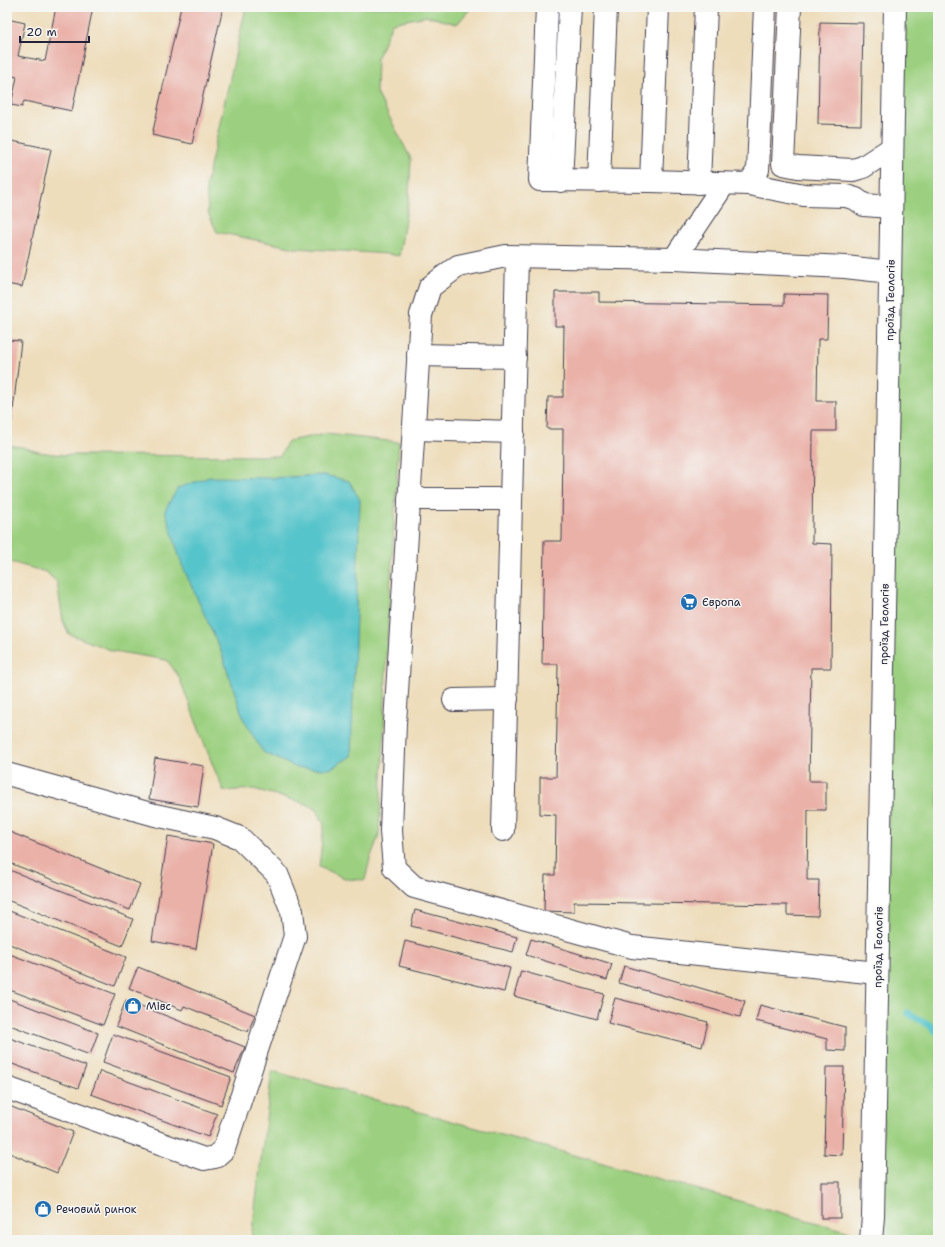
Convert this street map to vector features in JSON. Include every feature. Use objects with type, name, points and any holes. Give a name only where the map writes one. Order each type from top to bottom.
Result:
[{"type":"street","points":[[547,7],[540,180],[651,181],[724,184],[754,177],[783,164],[798,167],[853,170],[862,167],[892,148]]},
{"type":"street","points":[[561,181],[570,7]]},
{"type":"street","points":[[599,181],[606,7]]},
{"type":"street","points":[[651,181],[658,7]]},
{"type":"street","points":[[699,183],[706,7]]},
{"type":"street","points":[[754,177],[765,7]]},
{"type":"street","points":[[783,164],[790,7]]},
{"type":"street","name":"проїзд Геологів","points":[[871,1240],[873,1217],[895,7]]},
{"type":"street","points":[[754,177],[804,195],[846,196],[856,199],[864,205],[891,207]]},
{"type":"street","points":[[674,259],[724,184]]},
{"type":"street","points":[[877,972],[632,947],[414,887],[394,868],[391,830],[395,723],[418,355],[421,315],[430,287],[458,266],[506,256],[674,259],[845,267],[890,272]]},
{"type":"street","points":[[504,830],[517,257]]},
{"type":"street","points":[[418,355],[515,357]]},
{"type":"street","points":[[414,429],[513,432]]},
{"type":"street","points":[[410,499],[511,499]]},
{"type":"street","points":[[454,700],[507,699]]},
{"type":"street","points":[[7,774],[155,815],[215,828],[240,838],[277,874],[292,911],[295,936],[224,1149],[215,1157],[204,1159],[7,1088]]},
{"type":"green space","points":[[246,7],[472,7],[457,24],[426,16],[392,23],[377,59],[376,91],[411,159],[409,197],[399,256],[295,248],[217,232],[208,213],[206,185]]},
{"type":"green space","points":[[902,7],[938,7],[938,1240],[881,1240]]},
{"type":"green space","points":[[326,434],[399,442],[387,644],[379,835],[370,859],[365,880],[347,879],[319,867],[324,824],[317,810],[307,804],[254,789],[224,791],[179,677],[167,660],[113,651],[69,634],[63,621],[57,582],[46,572],[7,561],[7,445],[22,447],[38,452],[62,455],[280,456],[288,441]],"holes":[[[324,475],[244,720],[221,651],[273,478]]]},
{"type":"green space","points":[[272,1071],[879,1240],[251,1240]]},
{"type":"water","points":[[324,475],[349,481],[360,500],[351,756],[330,769],[297,768],[263,752],[244,720],[221,651],[182,565],[165,510],[178,488],[210,477],[273,478]]},
{"type":"building","points":[[56,7],[93,7],[72,111],[24,101],[22,107],[11,105],[17,77],[7,75],[7,19],[25,23],[18,56],[45,61]]},
{"type":"building","points":[[181,7],[223,7],[192,144],[152,135]]},
{"type":"building","points":[[820,22],[863,23],[861,125],[818,124]]},
{"type":"building","points":[[7,140],[51,149],[22,287],[7,284]]},
{"type":"building","points":[[555,292],[599,292],[599,302],[784,305],[784,294],[828,295],[827,339],[818,339],[817,401],[836,401],[836,431],[813,431],[812,543],[832,544],[831,668],[811,668],[809,781],[826,781],[826,810],[808,810],[807,880],[819,880],[818,916],[787,915],[787,905],[574,902],[574,912],[544,911],[545,875],[555,875],[556,815],[540,814],[540,777],[556,777],[558,664],[542,664],[544,541],[562,541],[563,429],[547,429],[548,397],[563,397],[564,326],[555,326]]},
{"type":"building","points":[[7,340],[21,341],[11,427],[7,426]]},
{"type":"building","points":[[155,758],[204,766],[198,807],[149,799]]},
{"type":"building","points":[[7,831],[140,884],[130,910],[7,862]]},
{"type":"building","points":[[168,836],[213,844],[196,949],[152,941]]},
{"type":"building","points":[[7,869],[133,919],[122,946],[7,900]]},
{"type":"building","points":[[7,910],[126,957],[115,986],[7,943]]},
{"type":"building","points":[[415,910],[517,937],[513,952],[411,926]]},
{"type":"building","points":[[531,939],[612,964],[607,980],[526,955]]},
{"type":"building","points":[[405,941],[510,968],[504,992],[399,966]]},
{"type":"building","points":[[7,953],[115,994],[103,1025],[7,989]]},
{"type":"building","points":[[624,966],[745,1001],[740,1017],[619,983]]},
{"type":"building","points":[[138,967],[255,1015],[248,1032],[184,1006],[182,1010],[129,988]]},
{"type":"building","points":[[521,971],[604,994],[597,1019],[514,996]]},
{"type":"building","points":[[7,998],[98,1033],[90,1055],[7,1024]]},
{"type":"building","points":[[615,998],[708,1022],[702,1047],[608,1023]]},
{"type":"building","points":[[126,1000],[245,1047],[234,1073],[116,1026]]},
{"type":"building","points":[[760,1005],[845,1027],[845,1051],[827,1050],[827,1039],[756,1021]]},
{"type":"building","points":[[113,1034],[231,1077],[221,1105],[103,1062]]},
{"type":"building","points":[[7,1037],[86,1066],[78,1088],[7,1062]]},
{"type":"building","points":[[826,1067],[844,1067],[842,1155],[824,1154]]},
{"type":"building","points":[[100,1071],[217,1114],[208,1137],[91,1094]]},
{"type":"building","points":[[7,1105],[73,1132],[57,1173],[7,1152]]},
{"type":"building","points":[[821,1182],[840,1182],[840,1218],[821,1218]]},
{"type":"waterway","points":[[908,1013],[931,1026],[938,1033]]},
{"type":"place","name":"Європа","points":[[689,602]]},
{"type":"place","name":"Мівс","points":[[133,1006]]},
{"type":"place","name":"Речовий ринок","points":[[43,1209]]}]
